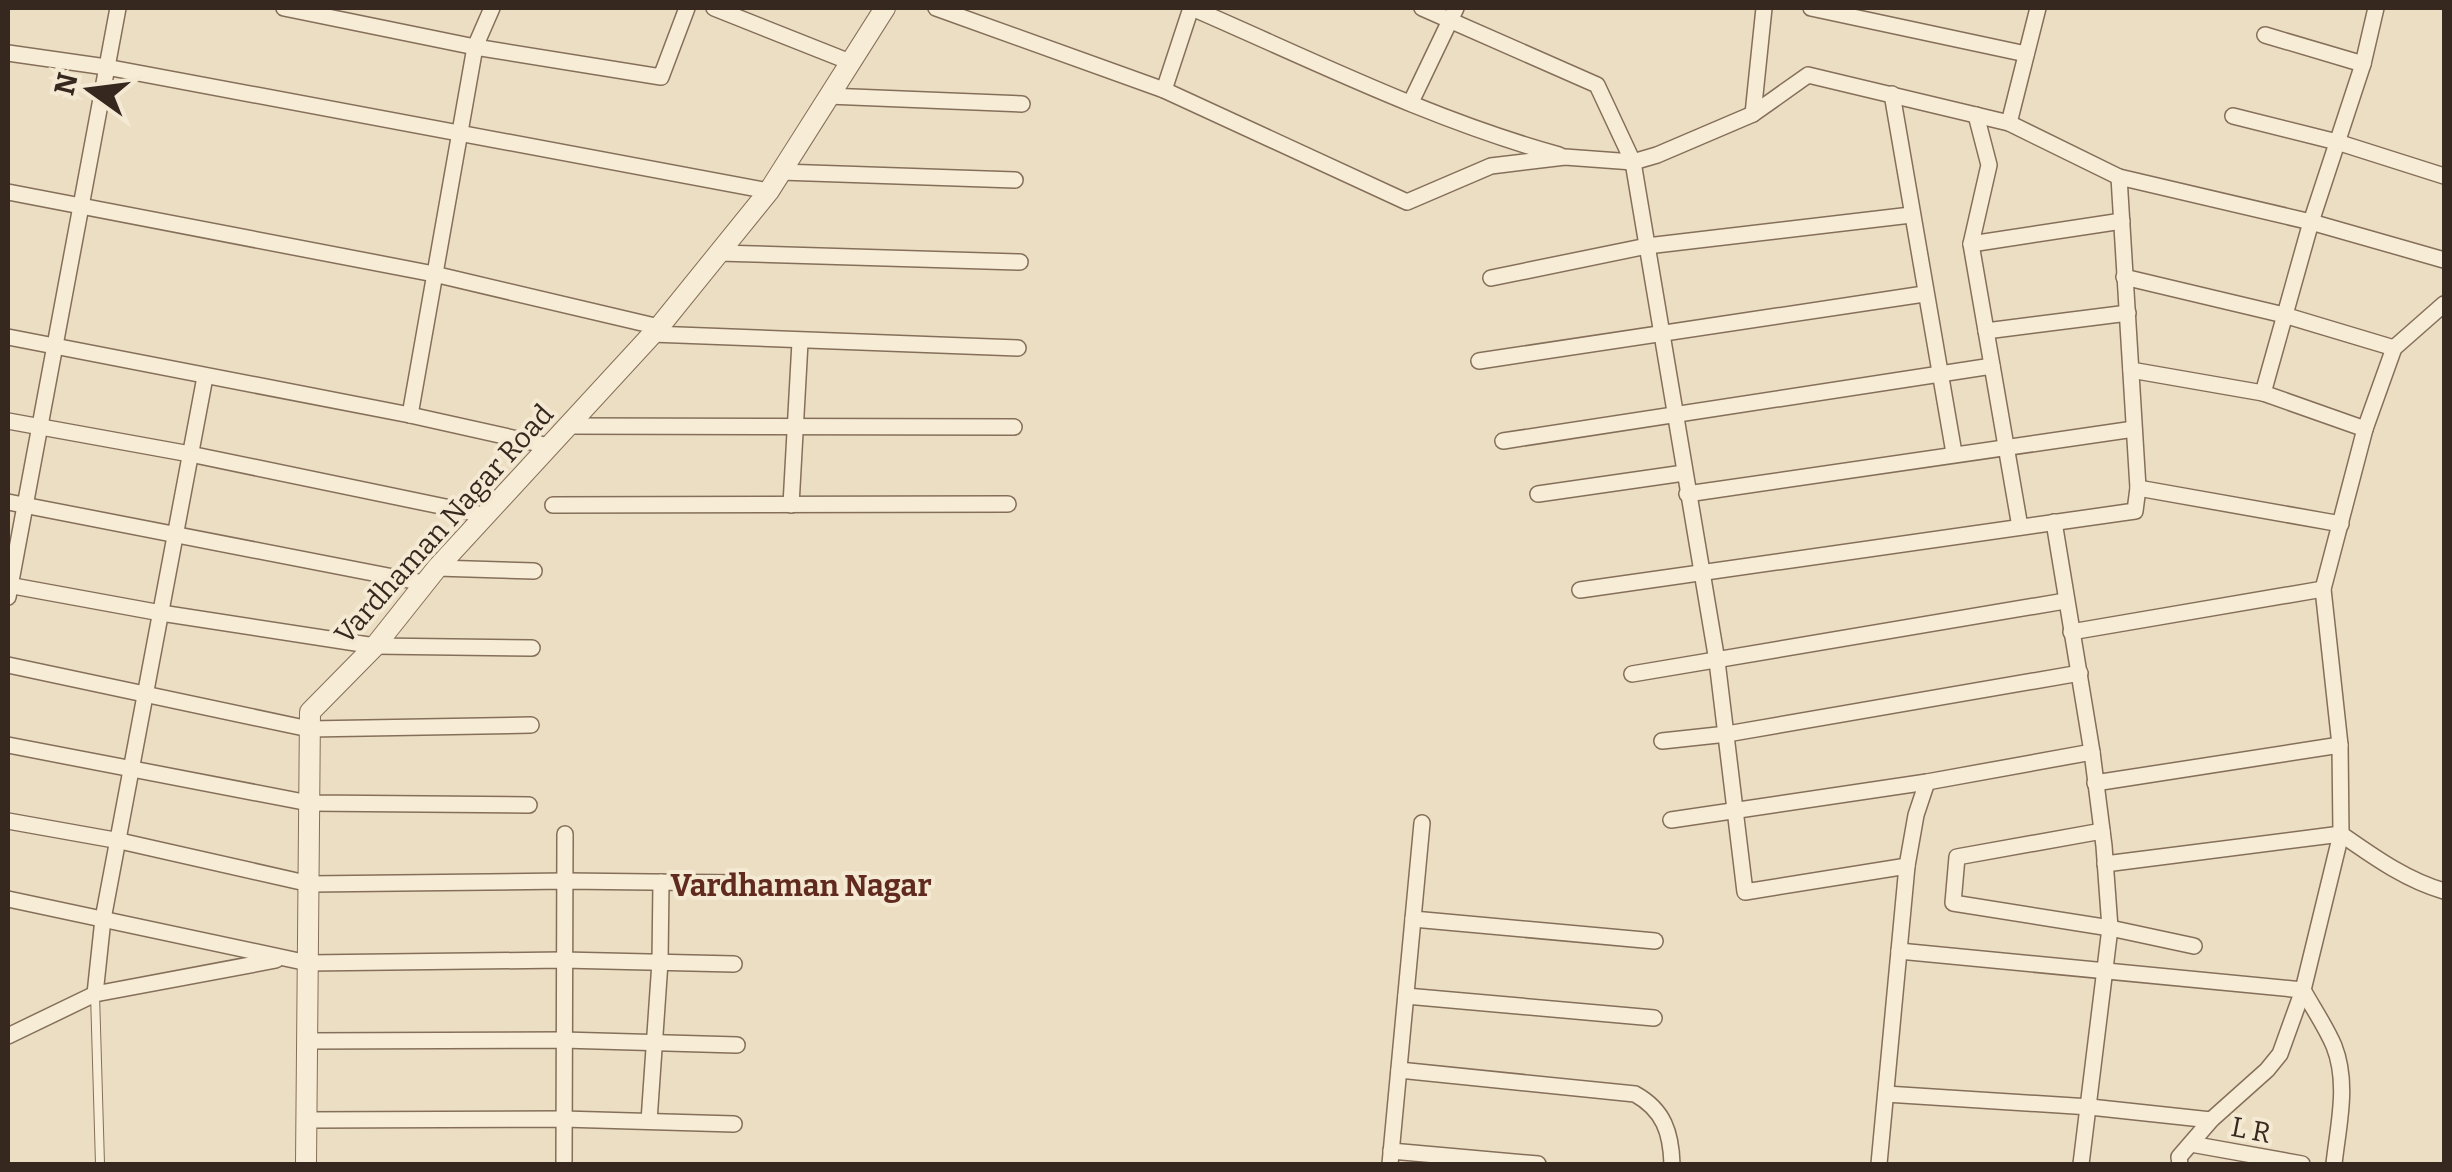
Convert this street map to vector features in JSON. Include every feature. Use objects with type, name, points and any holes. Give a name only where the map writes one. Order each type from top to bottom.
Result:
[{"type":"street","points":[[118,8],[8,589],[375,646],[532,648]]},
{"type":"street","points":[[284,8],[661,77],[687,8]]},
{"type":"street","points":[[410,415],[475,46],[492,8]]},
{"type":"street","points":[[714,8],[850,62]]},
{"type":"street","name":"Vardhaman Nagar Road","points":[[306,1164],[310,712],[375,646],[484,515],[655,331],[769,191],[885,8]]},
{"type":"street","points":[[936,8],[1164,90],[1407,202],[1492,166],[1565,157],[1633,162],[1657,155],[1753,114],[1808,75],[2009,123],[2120,177],[2311,222],[2444,260]]},
{"type":"street","points":[[1164,90],[1191,8],[1411,102],[1509,141],[1565,157]]},
{"type":"street","points":[[1422,8],[1454,13],[1597,85],[1633,162],[1716,661],[1746,892],[1907,866]]},
{"type":"street","points":[[1753,114],[1764,8]]},
{"type":"street","points":[[1811,8],[2026,54]]},
{"type":"street","points":[[2009,123],[2038,8]]},
{"type":"street","points":[[2263,393],[2311,222],[2363,64],[2376,8]]},
{"type":"street","points":[[1411,102],[1454,13]]},
{"type":"street","points":[[2265,35],[2363,64]]},
{"type":"street","points":[[8,53],[106,67],[769,191]]},
{"type":"street","points":[[1892,94],[1954,453]]},
{"type":"street","points":[[828,96],[1022,104]]},
{"type":"street","points":[[1976,115],[1989,165],[1971,244],[2020,526]]},
{"type":"street","points":[[2234,116],[2336,142],[2444,176]]},
{"type":"street","points":[[781,172],[1015,180]]},
{"type":"street","points":[[1580,590],[2135,510],[2138,488],[2120,177]]},
{"type":"street","points":[[8,192],[434,274],[655,331],[800,342],[1018,348]]},
{"type":"street","points":[[1491,278],[1647,246],[1911,215]]},
{"type":"street","points":[[1971,244],[2122,221]]},
{"type":"street","points":[[718,253],[1020,262]]},
{"type":"street","points":[[2124,277],[2284,315],[2394,348]]},
{"type":"street","points":[[1479,362],[1924,294]]},
{"type":"street","points":[[2180,1164],[2179,1157],[2211,1120],[2280,1054],[2303,990],[2341,834],[2340,745],[2323,589],[2365,429],[2394,348],[2444,304]]},
{"type":"street","points":[[1986,331],[2128,313]]},
{"type":"street","points":[[8,337],[549,446]]},
{"type":"street","points":[[791,505],[800,342]]},
{"type":"street","points":[[1502,440],[1992,366]]},
{"type":"street","points":[[2130,370],[2263,393],[2365,429]]},
{"type":"street","points":[[95,994],[103,919],[205,377]]},
{"type":"street","points":[[8,421],[484,515]]},
{"type":"street","points":[[567,426],[1014,428]]},
{"type":"street","points":[[1688,494],[2134,429]]},
{"type":"street","points":[[1538,494],[1684,473]]},
{"type":"street","points":[[2138,488],[2341,524]]},
{"type":"street","points":[[8,502],[175,535],[431,576],[534,570]]},
{"type":"street","points":[[552,506],[1008,504]]},
{"type":"street","points":[[2054,522],[2092,752],[2110,928],[2081,1164]]},
{"type":"street","points":[[2070,632],[2323,589]]},
{"type":"street","points":[[1632,674],[2065,601]]},
{"type":"street","points":[[8,665],[310,728],[531,725]]},
{"type":"street","points":[[1662,740],[1727,734],[2080,673]]},
{"type":"street","points":[[8,745],[309,803],[530,804]]},
{"type":"street","points":[[2095,783],[2340,745]]},
{"type":"street","points":[[1671,820],[1928,782],[2092,752]]},
{"type":"street","points":[[1880,1164],[1907,866],[1916,816],[1928,782]]},
{"type":"street","points":[[8,822],[120,840],[310,884],[566,880],[735,884]]},
{"type":"street","points":[[1422,823],[1390,1158],[1538,1164]]},
{"type":"street","points":[[2102,830],[1957,857],[1953,904],[2110,928],[2194,946]]},
{"type":"street","points":[[564,1164],[566,834]]},
{"type":"street","points":[[2106,864],[2341,834],[2389,867],[2444,891]]},
{"type":"street","points":[[650,1121],[661,882]]},
{"type":"street","points":[[8,899],[308,963],[563,960],[734,964]]},
{"type":"street","points":[[1413,918],[1654,942]]},
{"type":"street","points":[[1899,951],[2303,990]]},
{"type":"street","points":[[8,1036],[95,994],[285,958]]},
{"type":"street","points":[[2303,990],[2334,1047],[2340,1069],[2342,1097],[2334,1164]]},
{"type":"street","points":[[1406,996],[1654,1018]]},
{"type":"street","points":[[307,1041],[563,1040],[737,1045]]},
{"type":"street","points":[[1399,1070],[1635,1094],[1655,1108],[1665,1123],[1672,1143],[1672,1164]]},
{"type":"street","points":[[1886,1094],[2090,1107],[2211,1120]]},
{"type":"street","points":[[306,1120],[564,1118],[734,1124]]},
{"type":"street","name":"L R","points":[[2191,1144],[2302,1164]]},
{"type":"lane","points":[[95,994],[100,1164]]},
{"type":"district","name":"Vardhaman Nagar","points":[[801,886]]}]
